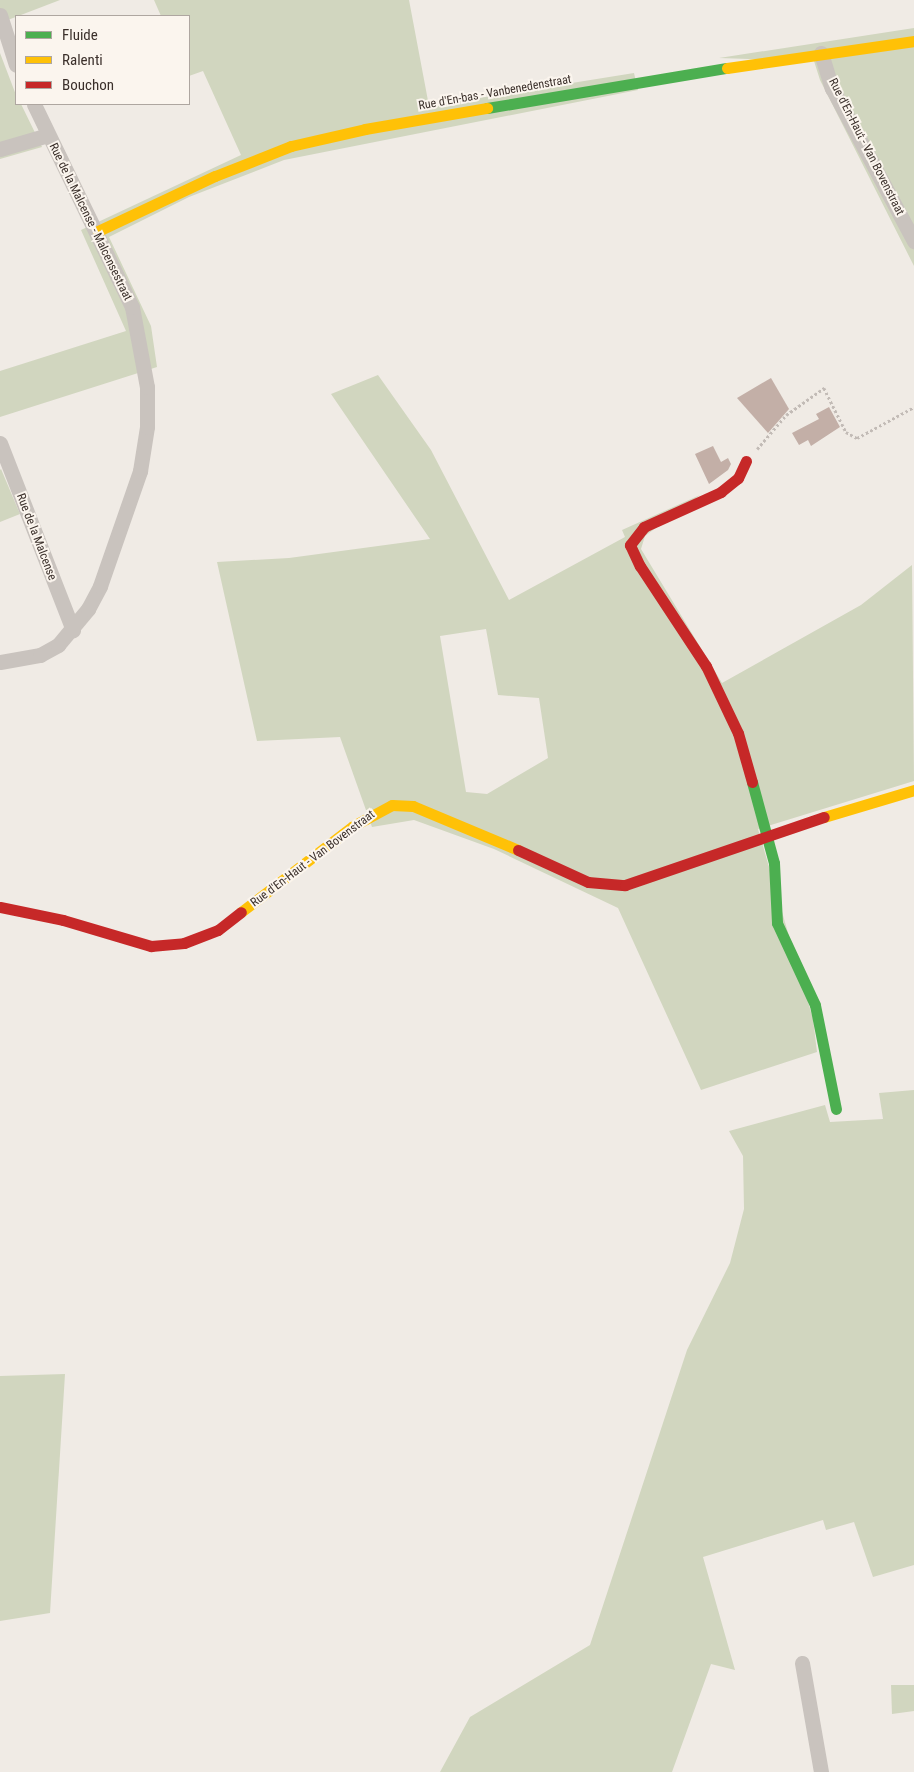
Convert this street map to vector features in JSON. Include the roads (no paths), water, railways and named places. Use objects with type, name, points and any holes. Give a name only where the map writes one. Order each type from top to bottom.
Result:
[{"type":"street","points":[[0,15],[15,63]]},
{"type":"street","name":"Rue d'En-bas - Vanbenedenstraat","points":[[98,231],[215,176],[291,146],[366,129],[820,52],[914,41]]},
{"type":"street","name":"Rue d'En-Haut - Van Bovenstraat","points":[[820,52],[832,88],[914,241]]},
{"type":"street","name":"Rue de la Malcense - Malcensestraat","points":[[0,662],[40,655],[58,645],[73,630],[88,610],[103,577],[140,471],[147,427],[147,387],[132,307],[98,231],[34,105]]},
{"type":"street","name":"Rue de la Malcense - Malcensestraat","points":[[0,149],[48,135]]},
{"type":"street","name":"Rue de la Malcense","points":[[0,443],[73,630]]},
{"type":"street","points":[[746,461],[738,478],[721,492],[644,527],[630,546],[640,566],[706,666],[738,733],[774,863],[777,923],[816,1005],[836,1109]]},
{"type":"street","name":"Rue d'En-Haut - Van Bovenstraat","points":[[0,907],[63,920],[152,946],[184,943],[218,930],[353,826],[392,805],[413,806],[454,821],[588,882],[625,884],[765,835],[914,790]]},
{"type":"street","points":[[802,1663],[821,1772]]}]
